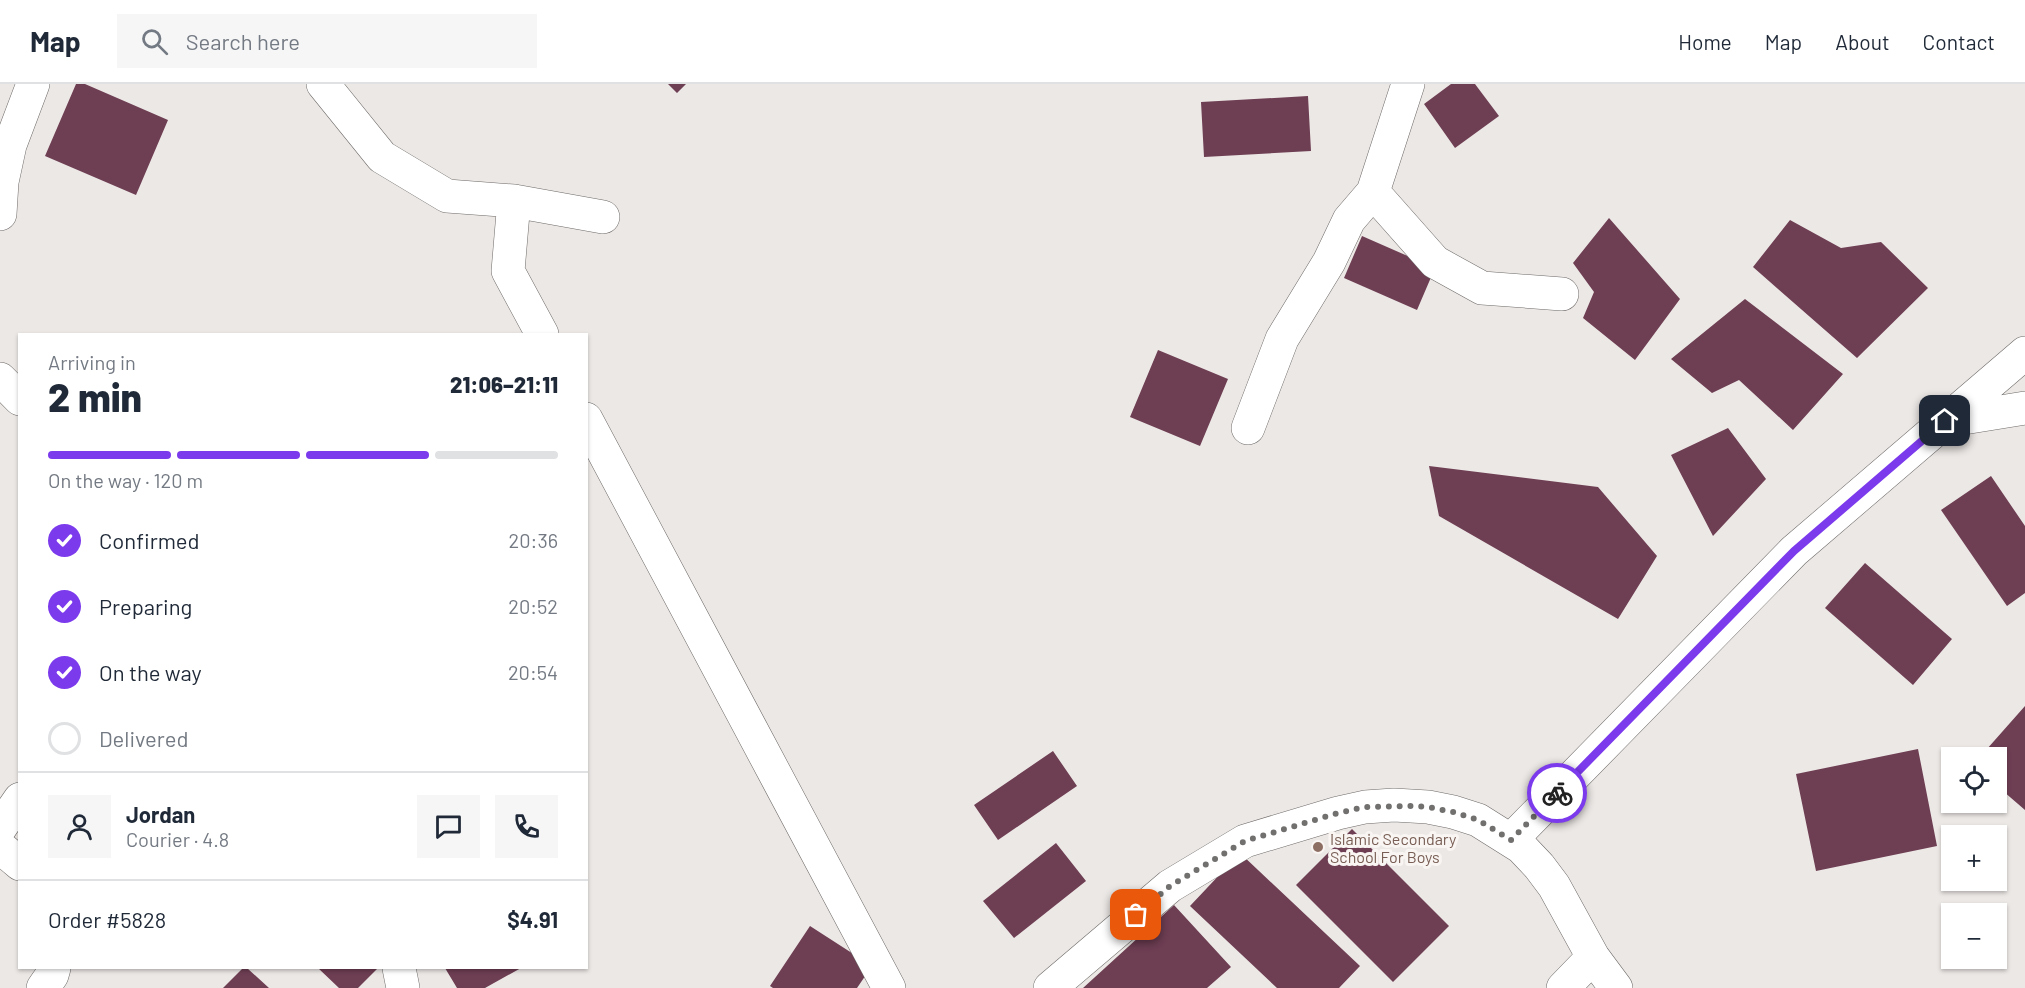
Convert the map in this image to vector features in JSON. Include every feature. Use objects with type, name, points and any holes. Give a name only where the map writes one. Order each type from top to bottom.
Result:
[{"type":"street","points":[[0,214],[2,182],[10,145],[33,84]]},
{"type":"street","points":[[323,84],[382,157],[447,196],[514,201],[603,217]]},
{"type":"street","points":[[1248,428],[1282,339],[1329,262],[1350,220],[1373,192],[1407,84]]},
{"type":"street","points":[[1373,192],[1435,262],[1482,288],[1562,294]]},
{"type":"street","points":[[514,201],[508,271],[541,333]]},
{"type":"street","points":[[1511,840],[1794,551],[2025,353]]},
{"type":"street","points":[[0,380],[18,397]]},
{"type":"street","points":[[1945,421],[2025,408]]},
{"type":"street","points":[[588,423],[889,988]]},
{"type":"street","points":[[0,828],[18,802]]},
{"type":"street","points":[[1050,988],[1170,886],[1245,841],[1338,813],[1365,807],[1394,805],[1428,807],[1478,820],[1521,847],[1554,886],[1593,957],[1616,988]]},
{"type":"street","points":[[0,847],[18,862]]},
{"type":"street","points":[[1563,988],[1593,957]]},
{"type":"street","points":[[43,988],[54,969]]},
{"type":"street","points":[[399,969],[403,988]]},
{"type":"building","points":[[76,84],[85,84],[168,120],[136,195],[45,156]]},
{"type":"building","points":[[668,84],[686,84],[677,93]]},
{"type":"building","points":[[1451,84],[1475,84],[1499,116],[1455,148],[1424,104]]},
{"type":"building","points":[[1308,96],[1311,151],[1204,157],[1201,102]]},
{"type":"building","points":[[1609,218],[1680,299],[1635,360],[1583,318],[1594,292],[1573,263]]},
{"type":"building","points":[[1790,220],[1841,248],[1881,242],[1928,288],[1857,358],[1753,267]]},
{"type":"building","points":[[1362,236],[1435,268],[1417,310],[1344,278]]},
{"type":"building","points":[[1745,299],[1843,374],[1793,430],[1739,380],[1712,393],[1671,359]]},
{"type":"building","points":[[1158,350],[1228,379],[1200,446],[1130,417]]},
{"type":"building","points":[[1728,428],[1766,479],[1713,536],[1671,455]]},
{"type":"building","points":[[1429,466],[1598,487],[1657,556],[1618,619],[1439,516]]},
{"type":"building","points":[[1991,476],[2025,526],[2025,593],[2007,606],[1941,510]]},
{"type":"building","points":[[1865,563],[1952,639],[1913,685],[1825,608]]},
{"type":"building","points":[[2025,706],[2025,810],[2007,794],[2007,747],[1989,747]]},
{"type":"building","points":[[1918,749],[1937,846],[1816,871],[1796,774]]},
{"type":"building","points":[[1053,751],[1077,786],[998,840],[974,805]]},
{"type":"building","points":[[1352,829],[1449,926],[1393,982],[1296,885]]},
{"type":"building","points":[[1056,843],[1086,881],[1014,938],[983,901]]},
{"type":"building","points":[[1240,853],[1360,966],[1339,988],[1277,988],[1190,906]]},
{"type":"building","points":[[1174,905],[1231,967],[1207,988],[1083,988]]},
{"type":"building","points":[[810,926],[872,966],[857,988],[773,988],[770,986]]},
{"type":"building","points":[[242,969],[248,969],[269,988],[223,988]]},
{"type":"building","points":[[319,969],[377,969],[358,988],[339,988]]},
{"type":"building","points":[[446,969],[519,969],[485,988],[457,988]]},
{"type":"way so far","points":[[1136,915],[1170,886],[1245,841],[1338,813],[1365,807],[1394,805],[1428,807],[1478,820],[1511,840],[1557,793]]},
{"type":"place","name":"Islamic Secondary School For Boys","points":[[1318,847]]},
{"type":"route","points":[[1557,793],[1794,551],[1945,421]]}]
